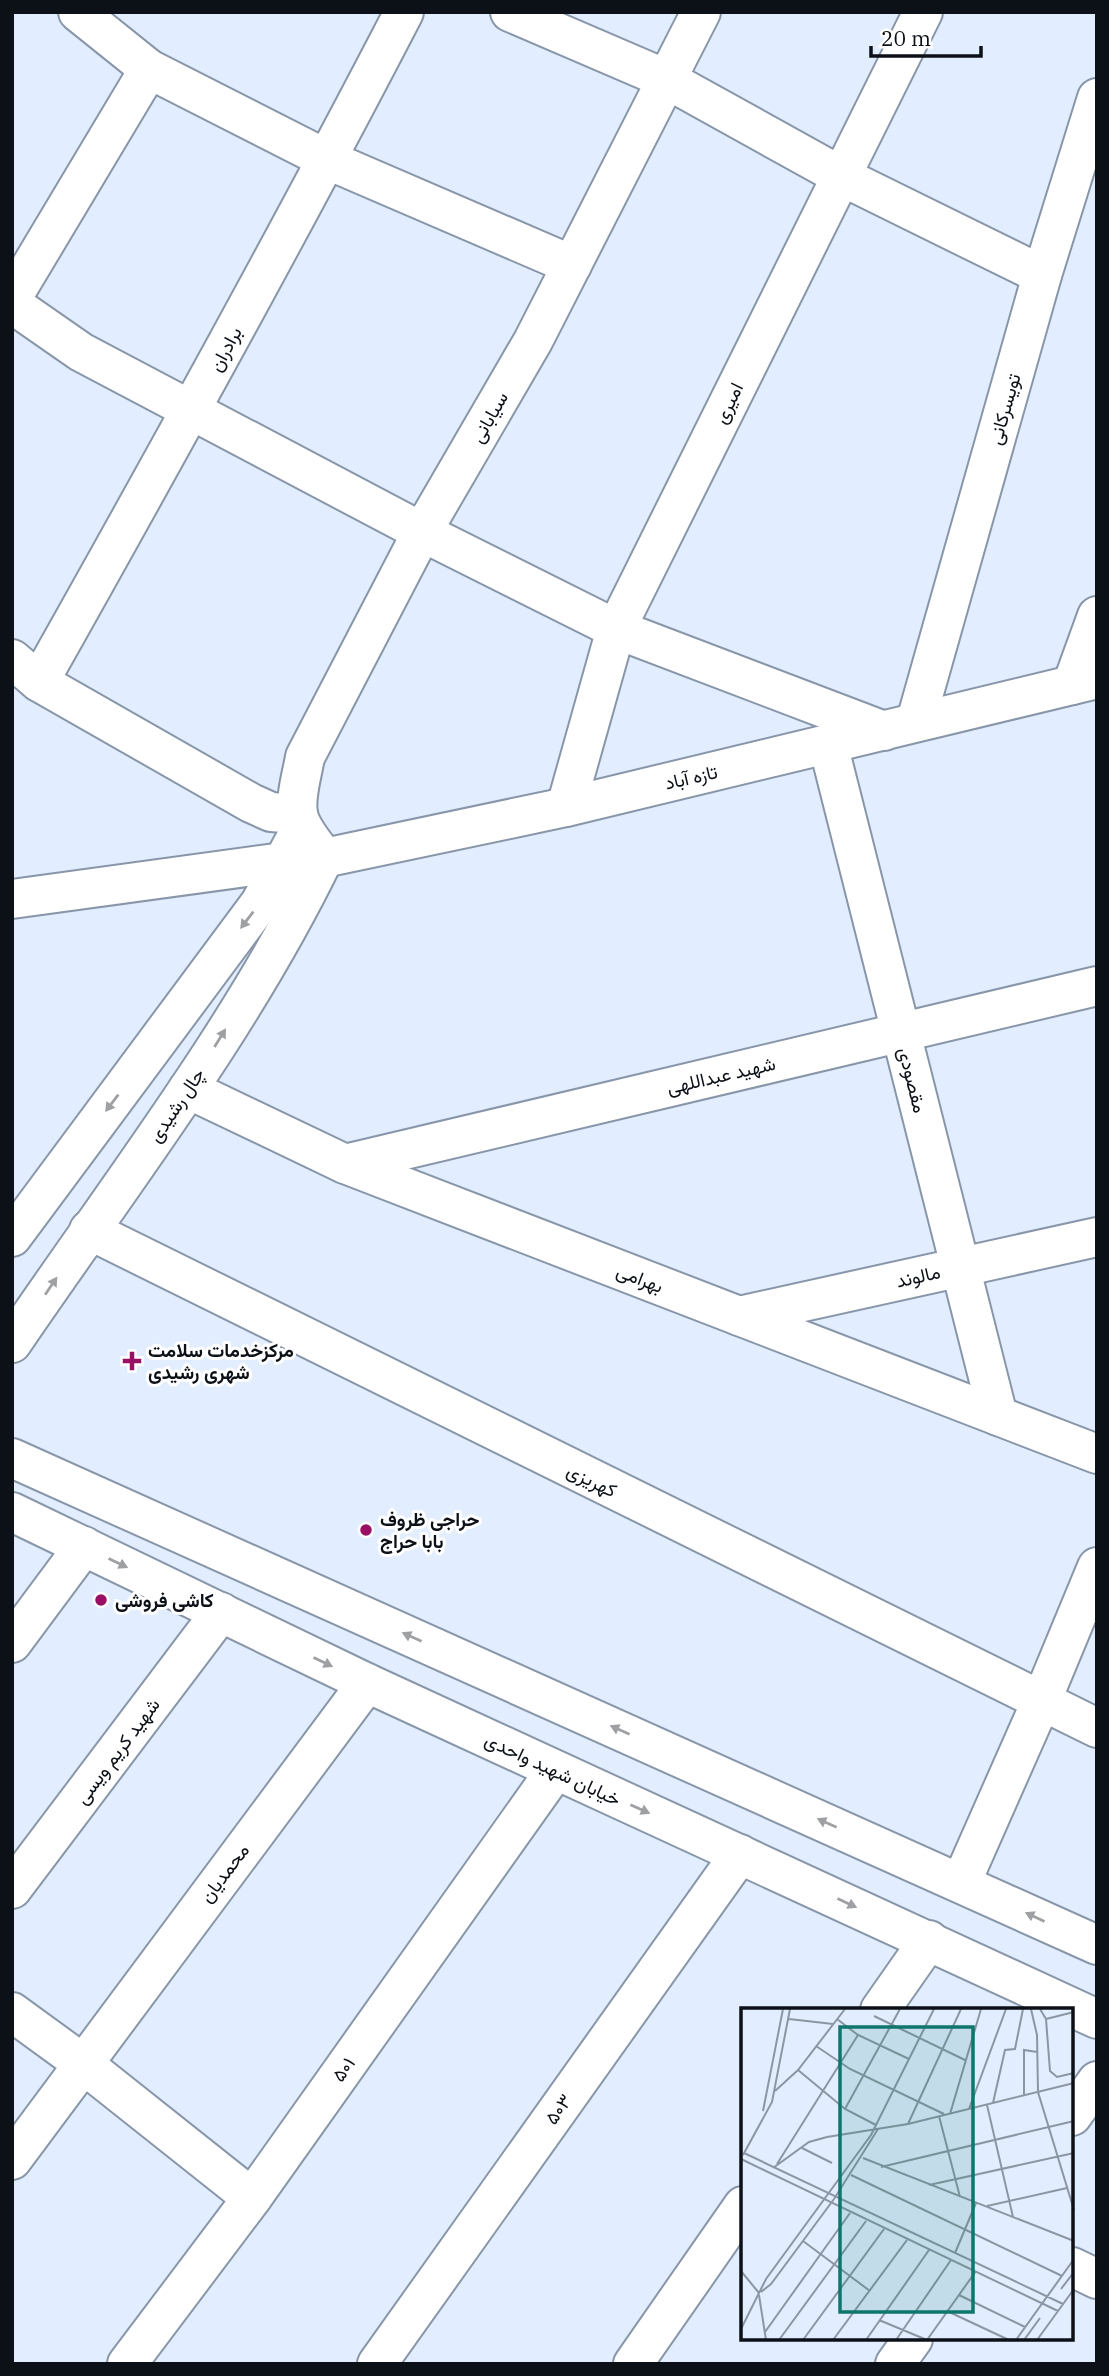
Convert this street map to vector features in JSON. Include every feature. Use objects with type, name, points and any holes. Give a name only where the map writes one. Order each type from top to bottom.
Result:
[{"type":"street","points":[[78,12],[149,69],[328,160],[572,265]]},
{"type":"street","name":"برادران","points":[[26,671],[192,410],[328,160],[404,12]]},
{"type":"street","points":[[510,12],[666,79],[841,176],[1042,275]]},
{"type":"street","name":"سیابانی","points":[[283,862],[301,820],[298,798],[305,757],[422,532],[533,341],[701,12]]},
{"type":"street","name":"امیری","points":[[566,807],[616,629],[923,12]]},
{"type":"street","points":[[12,298],[149,69]]},
{"type":"street","name":"تویسرکانی","points":[[900,726],[1097,98]]},
{"type":"street","points":[[12,304],[81,352],[422,532],[616,629],[900,726]]},
{"type":"street","points":[[1084,682],[1097,617]]},
{"type":"street","points":[[26,671],[251,803],[301,820],[324,858]]},
{"type":"street","name":"تازه آباد","points":[[12,899],[324,858],[566,807],[1084,682]]},
{"type":"street","name":"مقصودی","points":[[828,744],[998,1416]]},
{"type":"street","name":"چال رشیدی","points":[[12,1343],[188,1089],[294,921],[324,858]]},
{"type":"street","points":[[12,1237],[260,903],[283,862]]},
{"type":"street","name":"شهید عبداللهی","points":[[345,1164],[1097,986]]},
{"type":"street","name":"بهرامی","points":[[188,1089],[345,1164],[1097,1454]]},
{"type":"street","name":"کهریزی","points":[[89,1230],[1097,1728]]},
{"type":"street","name":"مالوند","points":[[739,1316],[1097,1237]]},
{"type":"street","points":[[12,1458],[1097,1945]]},
{"type":"street","name":"خیابان شهید واحدی","points":[[12,1512],[555,1771],[1074,2008]]},
{"type":"street","points":[[12,1643],[84,1546]]},
{"type":"street","points":[[961,1883],[1097,1567]]},
{"type":"street","name":"شهید کریم ویسی","points":[[12,1889],[221,1612]]},
{"type":"street","name":"محمدیان","points":[[12,2160],[367,1683]]},
{"type":"street","name":"۵۰۱","points":[[127,2364],[252,2198],[555,1771]]},
{"type":"street","name":"۵۰۳","points":[[377,2364],[740,1854]]},
{"type":"street","points":[[881,2008],[929,1940]]},
{"type":"street","name":"خیابان شهید واحدی","points":[[1074,2008],[1097,2019]]},
{"type":"street","points":[[12,2012],[82,2063],[252,2198]]},
{"type":"street","points":[[1074,2113],[1097,2081]]},
{"type":"street","points":[[633,2364],[741,2209]]},
{"type":"street","points":[[1074,2268],[1097,2279]]},
{"type":"street","points":[[895,2364],[912,2341]]},
{"type":"place","name":"مرکزخدمات سلامت شهری رشیدی","points":[[132,1361]]},
{"type":"place","name":"حراجی ظروف بابا حراج","points":[[366,1530]]},
{"type":"place","name":"کاشی فروشی","points":[[101,1600]]}]
